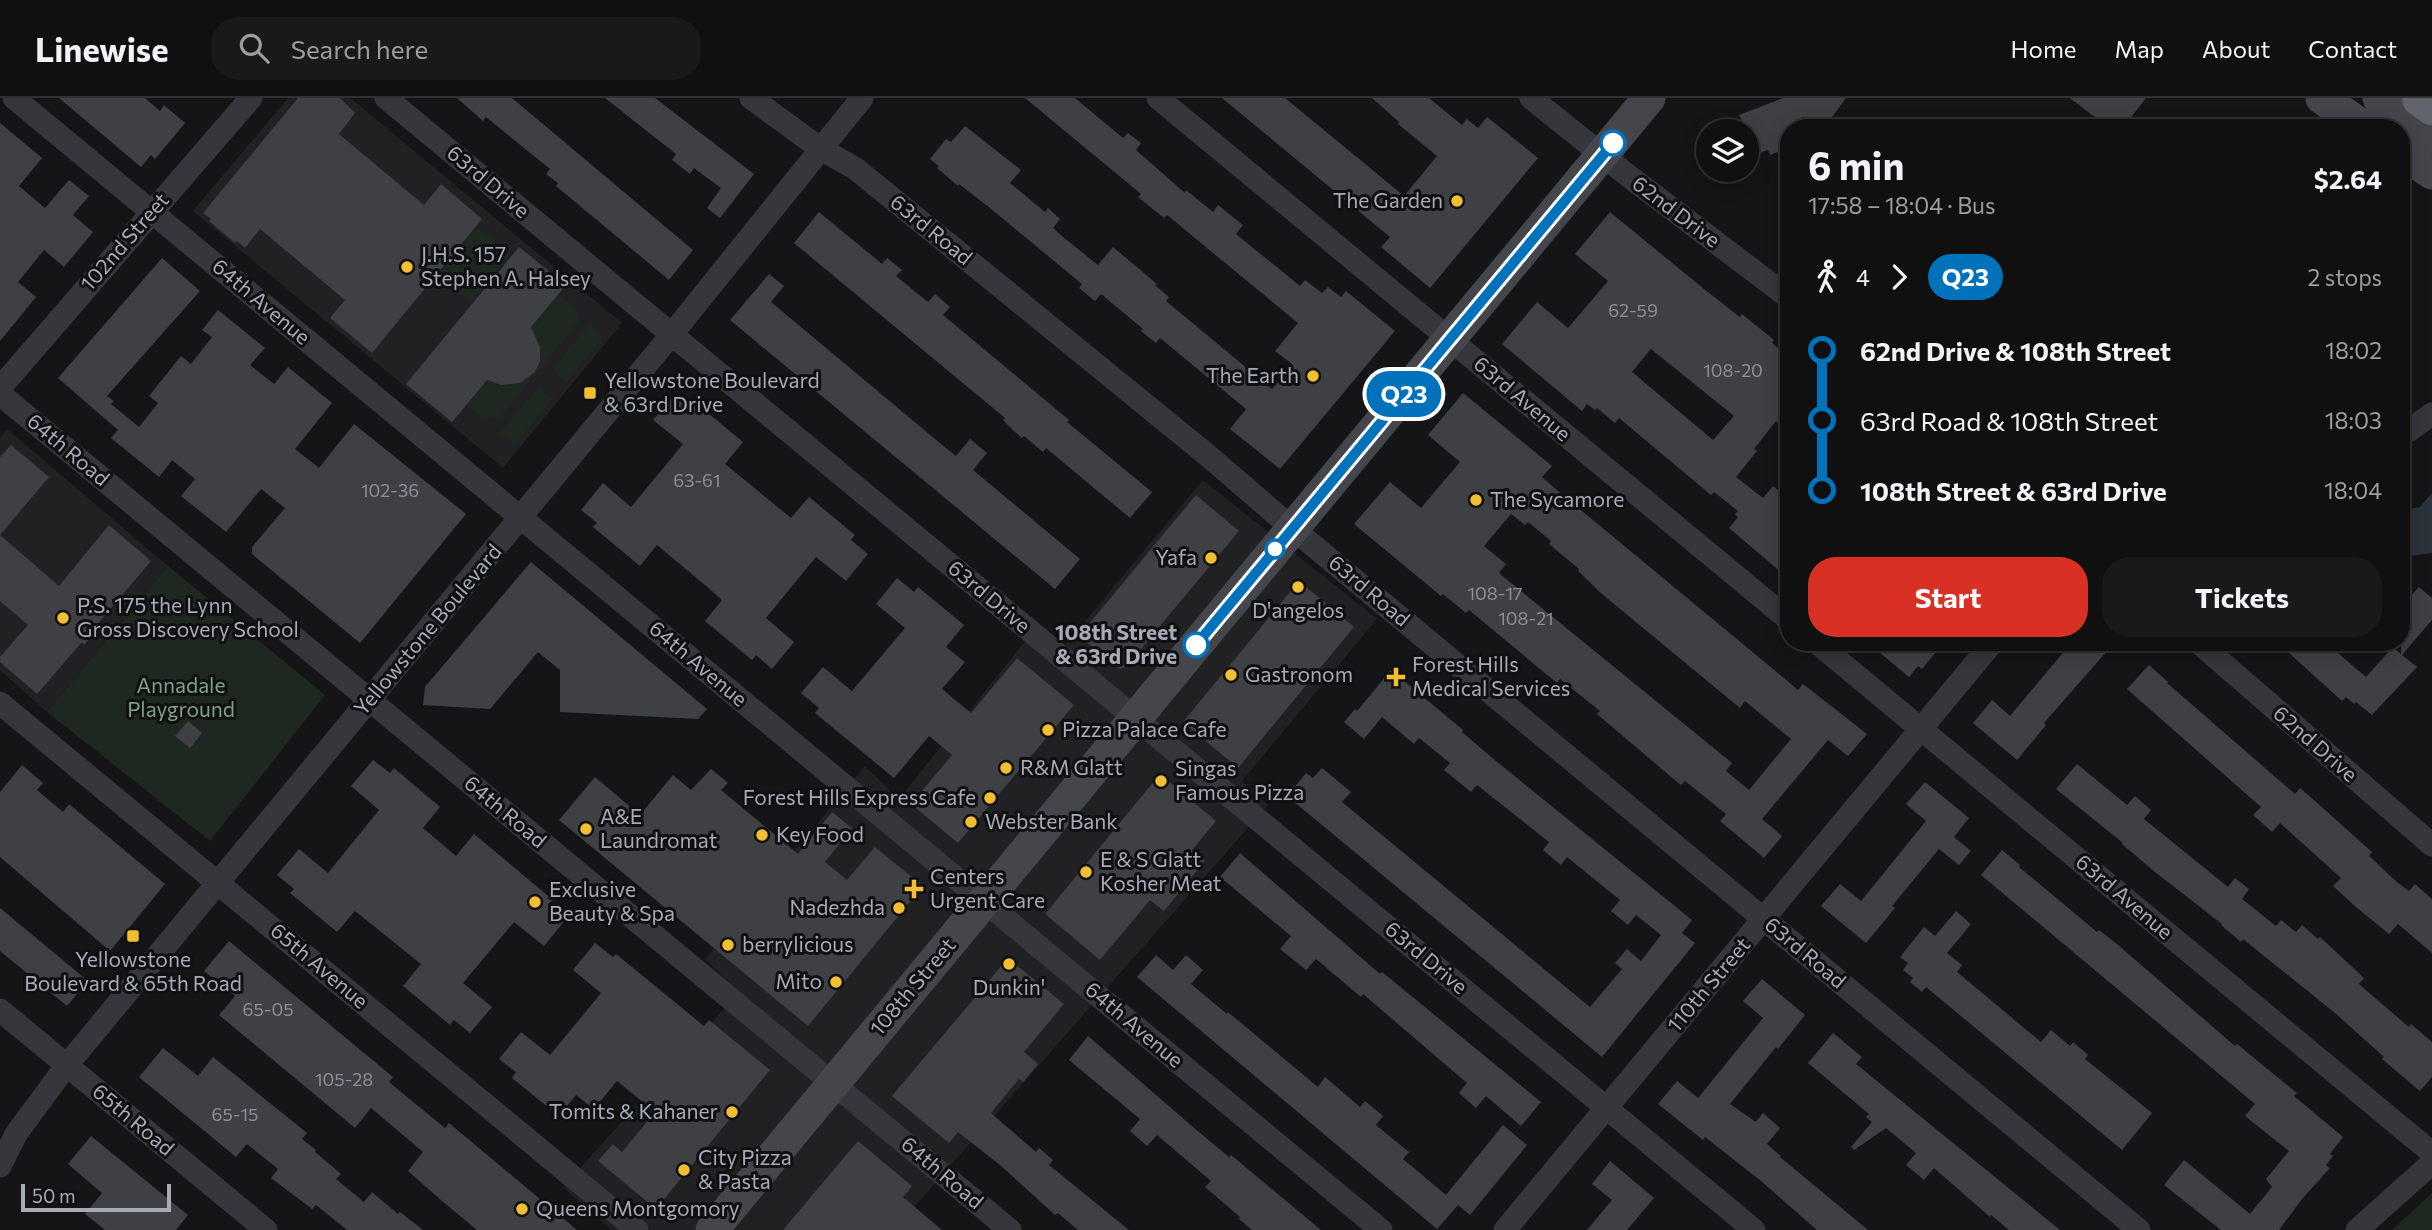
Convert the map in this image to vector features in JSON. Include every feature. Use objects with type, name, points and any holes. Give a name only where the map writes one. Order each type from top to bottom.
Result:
[{"type":"highway","points":[[2421,98],[2432,106]]},
{"type":"main road","name":"108th Street","points":[[712,1230],[1650,98]]},
{"type":"main road","points":[[2322,98],[2352,119]]},
{"type":"main road","points":[[2379,98],[2408,119]]},
{"type":"main road","points":[[2410,120],[2432,136]]},
{"type":"main road","points":[[2410,158],[2432,173]]},
{"type":"street","name":"64th Avenue","points":[[14,98],[1381,1230]]},
{"type":"street","name":"102nd Street","points":[[0,388],[251,98]]},
{"type":"street","name":"63rd Drive","points":[[386,98],[1754,1230]]},
{"type":"street","name":"63rd Road","points":[[751,98],[821,149],[856,169],[1206,454],[2139,1230]]},
{"type":"street","name":"Yellowstone Boulevard","points":[[0,1166],[16,1133],[67,1065],[672,334],[862,98]]},
{"type":"street","name":"63rd Avenue","points":[[1158,98],[1780,613]]},
{"type":"street","name":"62nd Drive","points":[[1531,98],[1780,291]]},
{"type":"street","name":"64th Road","points":[[0,394],[1010,1230]]},
{"type":"street","points":[[2410,430],[2432,414]]},
{"type":"street","name":"63rd Avenue","points":[[1827,651],[2432,1153]]},
{"type":"street","name":"110th Street","points":[[1505,1230],[1986,651]]},
{"type":"street","name":"62nd Drive","points":[[2209,651],[2432,845]]},
{"type":"street","name":"65th Avenue","points":[[0,703],[637,1230]]},
{"type":"street","name":"65th Road","points":[[0,1010],[266,1230]]},
{"type":"street","points":[[2357,1230],[2432,1163]]},
{"type":"shaded area","name":"J.H.S. 157 Stephen A. Halsey","points":[[288,98],[350,98],[622,323],[503,468],[193,211]]},
{"type":"shaded area","name":"P.S. 175 the Lynn Gross Discovery School","points":[[7,429],[168,566],[47,712],[0,670],[0,438]]},
{"type":"shaded area","points":[[1203,480],[1377,619],[1242,781],[1268,805],[894,1230],[611,1230],[563,1187],[739,992],[705,959],[865,766],[899,799],[1026,640],[1051,662]]},
{"type":"shaded area","points":[[2432,493],[2432,553],[2410,556],[2410,509],[2420,507]]},
{"type":"green space","points":[[477,227],[510,254],[470,301],[439,275]]},
{"type":"green space","points":[[555,292],[576,307],[580,320],[501,417],[483,419],[459,398]]},
{"type":"green space","points":[[590,324],[604,337],[566,382],[552,370]]},
{"type":"green space","points":[[539,387],[553,399],[515,445],[500,432]]},
{"type":"green space","name":"Annadale Playground","points":[[168,566],[325,695],[210,841],[47,712]]},
{"type":"green space","points":[[2432,1193],[2432,1230],[2392,1230],[2430,1195]]},
{"type":"building","points":[[59,98],[145,98],[160,111],[164,105],[185,123],[155,159],[151,155],[141,167]]},
{"type":"building","points":[[298,98],[340,98],[355,113],[339,134],[424,205],[441,184],[482,219],[372,353],[330,318],[345,300],[260,229],[245,248],[237,241],[235,243],[203,213]]},
{"type":"building","points":[[457,98],[512,98],[693,250],[669,280],[556,186],[558,183],[546,174],[550,169],[486,117],[483,121]]},
{"type":"building","points":[[605,98],[655,98],[754,174],[720,218],[707,208],[721,188],[694,168],[690,174],[672,160],[676,154]]},
{"type":"building","points":[[1025,98],[1075,98],[1123,138],[1128,133],[1141,143],[1136,150],[1185,193],[1186,190],[1213,212],[1218,205],[1243,225],[1236,234],[1300,286],[1305,280],[1322,293],[1328,287],[1341,297],[1346,291],[1395,331],[1280,469],[1230,429],[1246,409],[1160,338],[1156,343],[1101,294],[1095,301],[1079,288],[1082,284],[990,208],[959,184],[958,186],[930,159],[946,139],[951,142],[965,126],[1021,170],[1010,183],[1045,212],[1048,208],[1060,219],[1053,228],[1063,237],[1098,265],[1113,247],[1157,284],[1155,285],[1169,297],[1166,301],[1272,389],[1292,364],[1275,351],[1298,323],[1167,215],[1164,218],[1138,197],[1141,194]]},
{"type":"building","points":[[1222,98],[1285,98],[1404,196],[1437,156],[1372,98],[1429,98],[1462,125],[1467,119],[1478,128],[1487,117],[1538,158],[1430,288],[1381,247],[1390,237]]},
{"type":"building","points":[[1783,98],[1846,98],[1831,119],[1780,119],[1780,151],[1770,155],[1768,150],[1759,153],[1759,119],[1741,119],[1739,115]]},
{"type":"building","points":[[2070,98],[2146,98],[2130,119],[2097,119]]},
{"type":"building","points":[[0,123],[42,158],[19,186],[45,208],[69,180],[89,196],[73,215],[93,232],[64,267],[44,250],[18,282],[36,297],[0,341]]},
{"type":"building","points":[[819,212],[882,264],[887,258],[902,270],[896,276],[928,302],[935,294],[950,307],[943,315],[1152,492],[1130,518],[1046,448],[1043,452],[1024,436],[1022,438],[1003,420],[1005,418],[794,243]]},
{"type":"building","points":[[1610,212],[1740,317],[1742,314],[1774,340],[1772,343],[1780,350],[1780,420],[1778,423],[1776,421],[1754,449],[1757,451],[1736,477],[1763,498],[1773,486],[1780,492],[1780,571],[1729,528],[1738,517],[1735,514],[1738,511],[1714,492],[1711,495],[1619,418],[1615,423],[1597,408],[1595,410],[1587,404],[1582,411],[1502,344],[1537,302],[1568,328],[1608,281],[1575,254]],"holes":[[[1651,349],[1734,416],[1713,440],[1632,372]]]},
{"type":"building","points":[[519,247],[566,285],[531,327],[540,347],[540,361],[535,372],[520,383],[501,385],[487,380],[452,422],[406,384]]},
{"type":"building","points":[[162,258],[200,291],[107,396],[114,401],[111,404],[139,427],[158,403],[149,396],[181,356],[191,364],[212,337],[202,330],[218,310],[265,348],[250,365],[274,384],[288,367],[332,403],[295,449],[319,468],[354,424],[466,514],[360,643],[252,554],[252,547],[285,508],[261,489],[226,532],[181,496],[195,479],[172,460],[159,477],[111,438],[118,430],[58,378]]},
{"type":"building","points":[[769,274],[784,286],[771,302],[941,444],[956,456],[970,439],[987,453],[973,470],[1080,559],[1055,589],[730,320]]},
{"type":"building","points":[[1463,393],[1552,466],[1542,477],[1559,492],[1798,690],[1803,684],[1867,734],[1848,756],[1828,740],[1762,819],[1782,836],[1764,858],[1720,821],[1726,814],[1685,781],[1681,785],[1597,714],[1600,711],[1560,679],[1557,683],[1469,610],[1466,613],[1443,594],[1441,596],[1354,524],[1390,482],[1421,508],[1460,462],[1428,435]],"holes":[[[1511,514],[1525,525],[1528,522],[1551,541],[1549,544],[1579,569],[1602,594],[1740,708],[1745,701],[1791,739],[1749,790],[1726,771],[1732,763],[1499,573],[1506,564],[1484,546]]]},
{"type":"building","points":[[675,394],[692,409],[697,404],[743,442],[725,464],[791,518],[809,497],[855,535],[851,540],[868,554],[846,581],[816,557],[766,618],[794,642],[772,669],[756,655],[752,660],[705,621],[722,600],[657,545],[640,566],[593,527],[597,523],[581,510],[603,483],[631,507],[683,444],[653,420]]},
{"type":"building","points":[[11,445],[49,477],[0,535],[0,457]]},
{"type":"building","points":[[1196,495],[1239,531],[1126,667],[1119,669],[1079,636]]},
{"type":"building","points":[[109,525],[151,561],[95,627],[98,629],[84,645],[82,642],[37,694],[0,662],[0,657],[28,625],[0,601],[0,535],[59,586]]},
{"type":"building","points":[[531,562],[707,709],[698,719],[560,712],[560,670],[538,652],[490,709],[423,705],[425,687]]},
{"type":"building","points":[[897,578],[914,592],[918,587],[964,625],[946,647],[965,662],[942,689],[971,713],[1017,658],[1074,705],[958,843],[911,804],[952,755],[929,736],[894,778],[815,713],[819,708],[801,693],[823,667],[852,691],[905,628],[876,604]]},
{"type":"building","points":[[1299,581],[1354,627],[1238,768],[1183,722]]},
{"type":"building","points":[[2419,587],[2432,598],[2432,620],[2410,646],[2410,597]]},
{"type":"building","points":[[1878,651],[1937,651],[1922,669],[1918,666],[1909,677]]},
{"type":"building","points":[[2064,651],[2107,651],[2044,723],[2046,725],[2017,760],[1973,723],[1992,700],[2010,716]]},
{"type":"building","points":[[2287,651],[2336,651],[2366,677],[2389,651],[2401,654],[2401,651],[2405,651],[2402,655],[2417,667],[2372,715],[2346,697],[2342,701]]},
{"type":"building","points":[[2149,665],[2295,794],[2300,788],[2306,793],[2372,852],[2369,856],[2398,883],[2409,891],[2415,884],[2432,899],[2432,953],[2398,924],[2389,934],[2356,907],[2333,886],[2341,878],[2280,823],[2272,832],[2253,815],[2261,807],[2127,689]]},
{"type":"building","points":[[1391,670],[1496,761],[1692,920],[1682,933],[1695,943],[1602,1057],[1287,796],[1306,773],[1313,778],[1322,768],[1351,792],[1342,802],[1590,1007],[1622,969],[1615,963],[1627,949],[1641,961],[1661,935],[1636,915],[1628,925],[1611,911],[1620,900],[1567,857],[1561,865],[1543,850],[1549,842],[1477,785],[1471,792],[1444,770],[1450,763],[1419,738],[1414,744],[1382,717],[1364,739],[1344,722],[1355,709],[1357,711]]},
{"type":"building","points":[[188,721],[202,733],[190,748],[175,736]]},
{"type":"building","points":[[373,760],[390,773],[394,768],[440,807],[423,828],[456,856],[474,834],[553,900],[548,904],[566,919],[544,946],[514,922],[463,983],[492,1007],[470,1033],[454,1020],[450,1025],[403,986],[421,964],[355,911],[337,932],[290,893],[294,889],[277,875],[299,849],[328,873],[379,810],[351,786]]},
{"type":"building","points":[[2077,764],[2127,805],[2135,796],[2151,810],[2144,819],[2228,887],[2235,878],[2249,889],[2242,899],[2276,926],[2281,920],[2296,932],[2302,925],[2318,939],[2320,937],[2364,978],[2359,984],[2409,1027],[2411,1024],[2432,1042],[2432,1077],[2420,1091],[2382,1059],[2384,1057],[2335,1013],[2243,939],[2241,942],[2056,789]]},
{"type":"building","points":[[22,765],[43,783],[37,790],[63,812],[69,804],[165,884],[110,951],[0,857],[0,792]]},
{"type":"building","points":[[711,769],[728,783],[721,790],[798,854],[832,812],[852,828],[825,862],[847,880],[875,847],[923,886],[808,1026],[559,820],[595,777],[640,815],[673,775],[691,790]]},
{"type":"building","points":[[1160,774],[1216,821],[1192,850],[1205,861],[1164,911],[1150,900],[1100,960],[1045,914]]},
{"type":"building","points":[[1925,782],[1969,818],[1954,837],[1971,851],[1959,865],[1939,849],[1892,906],[1895,908],[1866,943],[1821,906],[1840,884],[1861,901],[1926,821],[1906,804]]},
{"type":"building","points":[[2002,850],[2235,1046],[2237,1044],[2297,1093],[2294,1096],[2343,1137],[2330,1154],[2333,1156],[2326,1165],[2330,1168],[2279,1230],[2221,1230],[2164,1185],[2184,1160],[2250,1214],[2272,1187],[2266,1179],[2289,1151],[2245,1116],[2255,1104],[1981,875]]},
{"type":"building","points":[[1240,853],[1380,974],[1382,972],[1541,1102],[1521,1126],[1486,1096],[1476,1108],[1459,1093],[1467,1083],[1363,994],[1361,997],[1316,959],[1306,970],[1280,949],[1291,936],[1220,877]]},
{"type":"building","points":[[0,908],[88,981],[67,1006],[0,951]]},
{"type":"building","points":[[1956,911],[1971,924],[1947,953],[1962,965],[1957,972],[2041,1042],[2051,1030],[2070,1046],[2073,1042],[2088,1055],[2085,1059],[2152,1113],[2122,1150],[1926,987],[1922,992],[1910,982],[1913,978],[1903,970],[1908,963],[1900,957],[1924,927],[1935,936]]},
{"type":"building","points":[[229,941],[393,1077],[389,1082],[445,1128],[449,1123],[577,1230],[477,1230],[442,1201],[408,1171],[423,1152],[371,1108],[355,1128],[219,1015],[235,996],[204,971]]},
{"type":"building","points":[[595,943],[613,957],[616,954],[704,1026],[709,1020],[770,1070],[656,1209],[598,1161],[613,1144],[622,1152],[655,1112],[617,1081],[594,1109],[576,1095],[559,1116],[512,1078],[516,1072],[499,1059],[521,1032],[550,1055],[601,993],[573,970]]},
{"type":"building","points":[[1156,955],[1173,970],[1186,955],[1203,970],[1191,984],[1227,1014],[1228,1012],[1318,1087],[1325,1077],[1360,1107],[1365,1101],[1383,1116],[1376,1125],[1409,1152],[1403,1159],[1446,1195],[1503,1125],[1527,1145],[1470,1215],[1458,1205],[1437,1229],[1137,977]]},
{"type":"building","points":[[1008,958],[1064,1004],[1024,1052],[1038,1064],[1023,1082],[1019,1079],[991,1113],[1036,1152],[1039,1148],[1053,1160],[1049,1165],[1129,1230],[1078,1230],[1058,1213],[1055,1215],[1000,1165],[958,1132],[949,1143],[892,1096]]},
{"type":"building","points":[[1762,979],[1805,1015],[1730,1104],[1756,1122],[1763,1113],[1780,1128],[1767,1144],[1868,1230],[1817,1230],[1761,1181],[1658,1104],[1677,1081],[1698,1098],[1763,1018],[1743,1001]]},
{"type":"building","points":[[1833,1033],[1862,1057],[1856,1064],[2060,1230],[2009,1230],[1934,1168],[1924,1180],[1906,1165],[1916,1153],[1886,1128],[1854,1150],[1851,1147],[1872,1122],[1866,1117],[1869,1114],[1808,1063]]},
{"type":"building","points":[[1088,1036],[1229,1157],[1231,1155],[1321,1230],[1252,1230],[1205,1187],[1211,1181],[1157,1135],[1147,1146],[1130,1131],[1140,1119],[1069,1060]]},
{"type":"building","points":[[163,1048],[198,1076],[213,1057],[307,1133],[302,1139],[341,1174],[336,1179],[364,1202],[372,1192],[398,1214],[400,1212],[423,1230],[347,1230],[316,1205],[312,1209],[271,1178],[278,1169],[247,1144],[236,1157],[139,1077]]},
{"type":"building","points":[[91,1136],[188,1215],[176,1230],[105,1230],[85,1214],[102,1193],[68,1164]]},
{"type":"building","points":[[858,1141],[912,1186],[903,1197],[942,1230],[783,1230]]},
{"type":"building","points":[[1610,1161],[1654,1198],[1627,1230],[1587,1230],[1612,1200],[1592,1184]]},
{"type":"bus line","name":"Q23","points":[[1196,645],[1613,143]]},
{"type":"place","name":"The Garden","points":[[1457,201]]},
{"type":"place","name":"J.H.S. 157 Stephen A. Halsey","points":[[407,267]]},
{"type":"place","name":"The Earth","points":[[1313,376]]},
{"type":"place","name":"Yellowstone Boulevard & 63rd Drive","points":[[590,393]]},
{"type":"place","name":"The Sycamore","points":[[1476,500]]},
{"type":"place","name":"Yafa","points":[[1211,558]]},
{"type":"place","name":"D'angelos","points":[[1298,587]]},
{"type":"place","name":"P.S. 175 the Lynn Gross Discovery School","points":[[63,618]]},
{"type":"place","name":"108th Street & 63rd Drive","points":[[1196,645]]},
{"type":"place","name":"Gastronom","points":[[1231,675]]},
{"type":"place","name":"Forest Hills Medical Services","points":[[1396,677]]},
{"type":"place","name":"Pizza Palace Cafe","points":[[1048,730]]},
{"type":"place","name":"R&M Glatt","points":[[1006,768]]},
{"type":"place","name":"Singas Famous Pizza","points":[[1161,781]]},
{"type":"place","name":"Forest Hills Express Cafe","points":[[990,798]]},
{"type":"place","name":"Webster Bank","points":[[971,822]]},
{"type":"place","name":"A&E Laundromat","points":[[586,829]]},
{"type":"place","name":"Key Food","points":[[762,835]]},
{"type":"place","name":"E & S Glatt Kosher Meat","points":[[1086,872]]},
{"type":"place","name":"Centers Urgent Care","points":[[914,889]]},
{"type":"place","name":"Exclusive Beauty & Spa","points":[[535,902]]},
{"type":"place","name":"Nadezhda","points":[[899,908]]},
{"type":"place","name":"Yellowstone Boulevard & 65th Road","points":[[133,936]]},
{"type":"place","name":"berrylicious","points":[[728,945]]},
{"type":"place","name":"Dunkin'","points":[[1009,964]]},
{"type":"place","name":"Mito","points":[[836,982]]},
{"type":"place","name":"Tomits & Kahaner","points":[[732,1112]]},
{"type":"place","name":"City Pizza & Pasta","points":[[684,1170]]},
{"type":"place","name":"Queens Montgomory","points":[[522,1209]]}]
